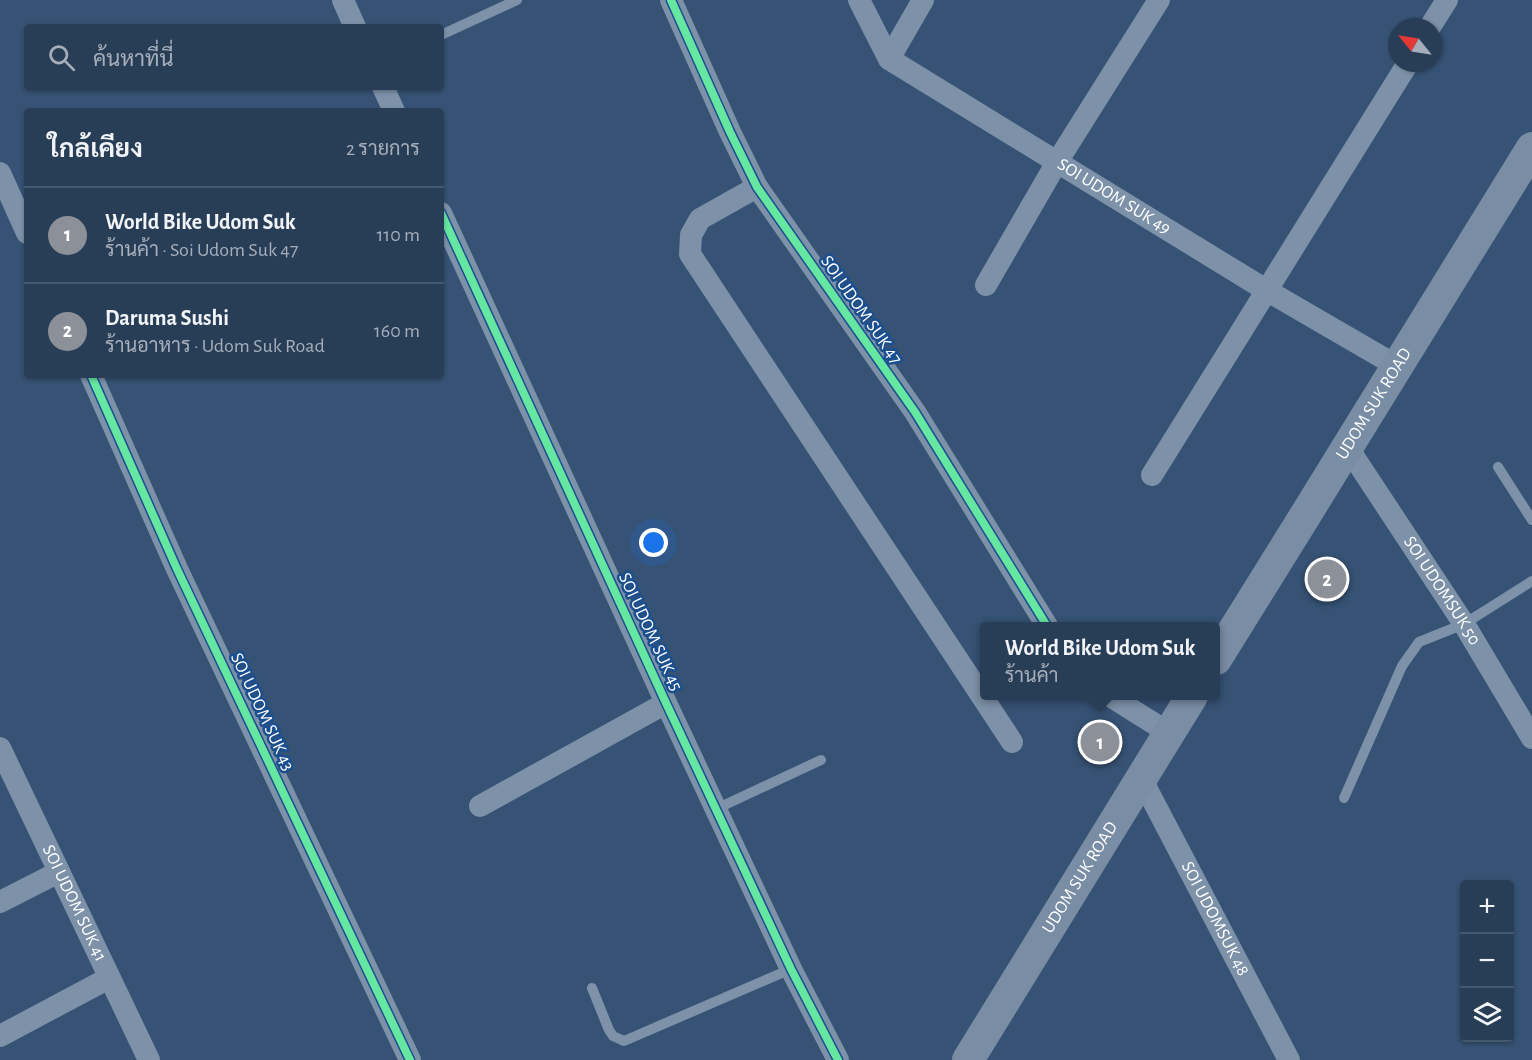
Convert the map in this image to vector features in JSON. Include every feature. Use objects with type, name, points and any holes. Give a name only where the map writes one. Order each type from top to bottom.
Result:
[{"type":"main road","name":"UDOM SUK ROAD","points":[[1220,650],[1530,157]]},
{"type":"main road","name":"UDOM SUK ROAD","points":[[975,1056],[1140,778],[1190,700]]},
{"type":"street","points":[[343,0],[354,24]]},
{"type":"street","name":"SOI UDOM SUK 47","points":[[671,0],[757,187],[915,412],[1044,622]]},
{"type":"street","points":[[859,0],[889,59]]},
{"type":"street","points":[[889,59],[923,0]]},
{"type":"street","points":[[986,285],[1057,162],[1159,0]]},
{"type":"street","points":[[1436,18],[1447,0]]},
{"type":"street","name":"SOI UDOM SUK 49","points":[[889,59],[1266,290],[1397,366]]},
{"type":"street","points":[[1152,475],[1402,72]]},
{"type":"street","points":[[384,90],[393,108]]},
{"type":"street","points":[[0,173],[24,226]]},
{"type":"street","points":[[757,187],[700,219],[691,235],[690,254],[980,694]]},
{"type":"street","name":"SOI UDOM SUK 45","points":[[444,220],[666,703],[791,969],[838,1060]]},
{"type":"street","name":"SOI UDOM SUK 43","points":[[91,378],[177,569],[410,1060]]},
{"type":"street","name":"SOI UDOMSUK 50","points":[[1348,448],[1528,724]]},
{"type":"street","points":[[984,700],[1012,742]]},
{"type":"street","points":[[1116,700],[1169,733]]},
{"type":"street","points":[[480,806],[666,703]]},
{"type":"street","name":"SOI UDOM SUK 41","points":[[0,748],[149,1060]]},
{"type":"street","name":"SOI UDOMSUK 48","points":[[1140,778],[1289,1060]]},
{"type":"street","points":[[0,902],[59,872]]},
{"type":"street","points":[[0,1036],[109,978]]},
{"type":"lane","points":[[444,34],[517,0]]},
{"type":"lane","points":[[1498,466],[1532,520]]},
{"type":"lane","points":[[1344,798],[1402,666],[1419,642],[1464,624],[1532,581]]},
{"type":"lane","points":[[716,809],[821,760]]},
{"type":"lane","points":[[592,988],[609,1030],[613,1036],[624,1041],[791,969]]},
{"type":"cycle path","points":[[671,0],[757,187],[915,412],[1045,622]]},
{"type":"cycle path","points":[[444,220],[666,703],[791,969],[838,1060]]},
{"type":"cycle path","points":[[92,378],[177,569],[410,1060]]},
{"type":"place","name":"Daruma Sushi","points":[[1327,579]]},
{"type":"place","name":"World Bike Udom Suk","points":[[1100,742]]}]
